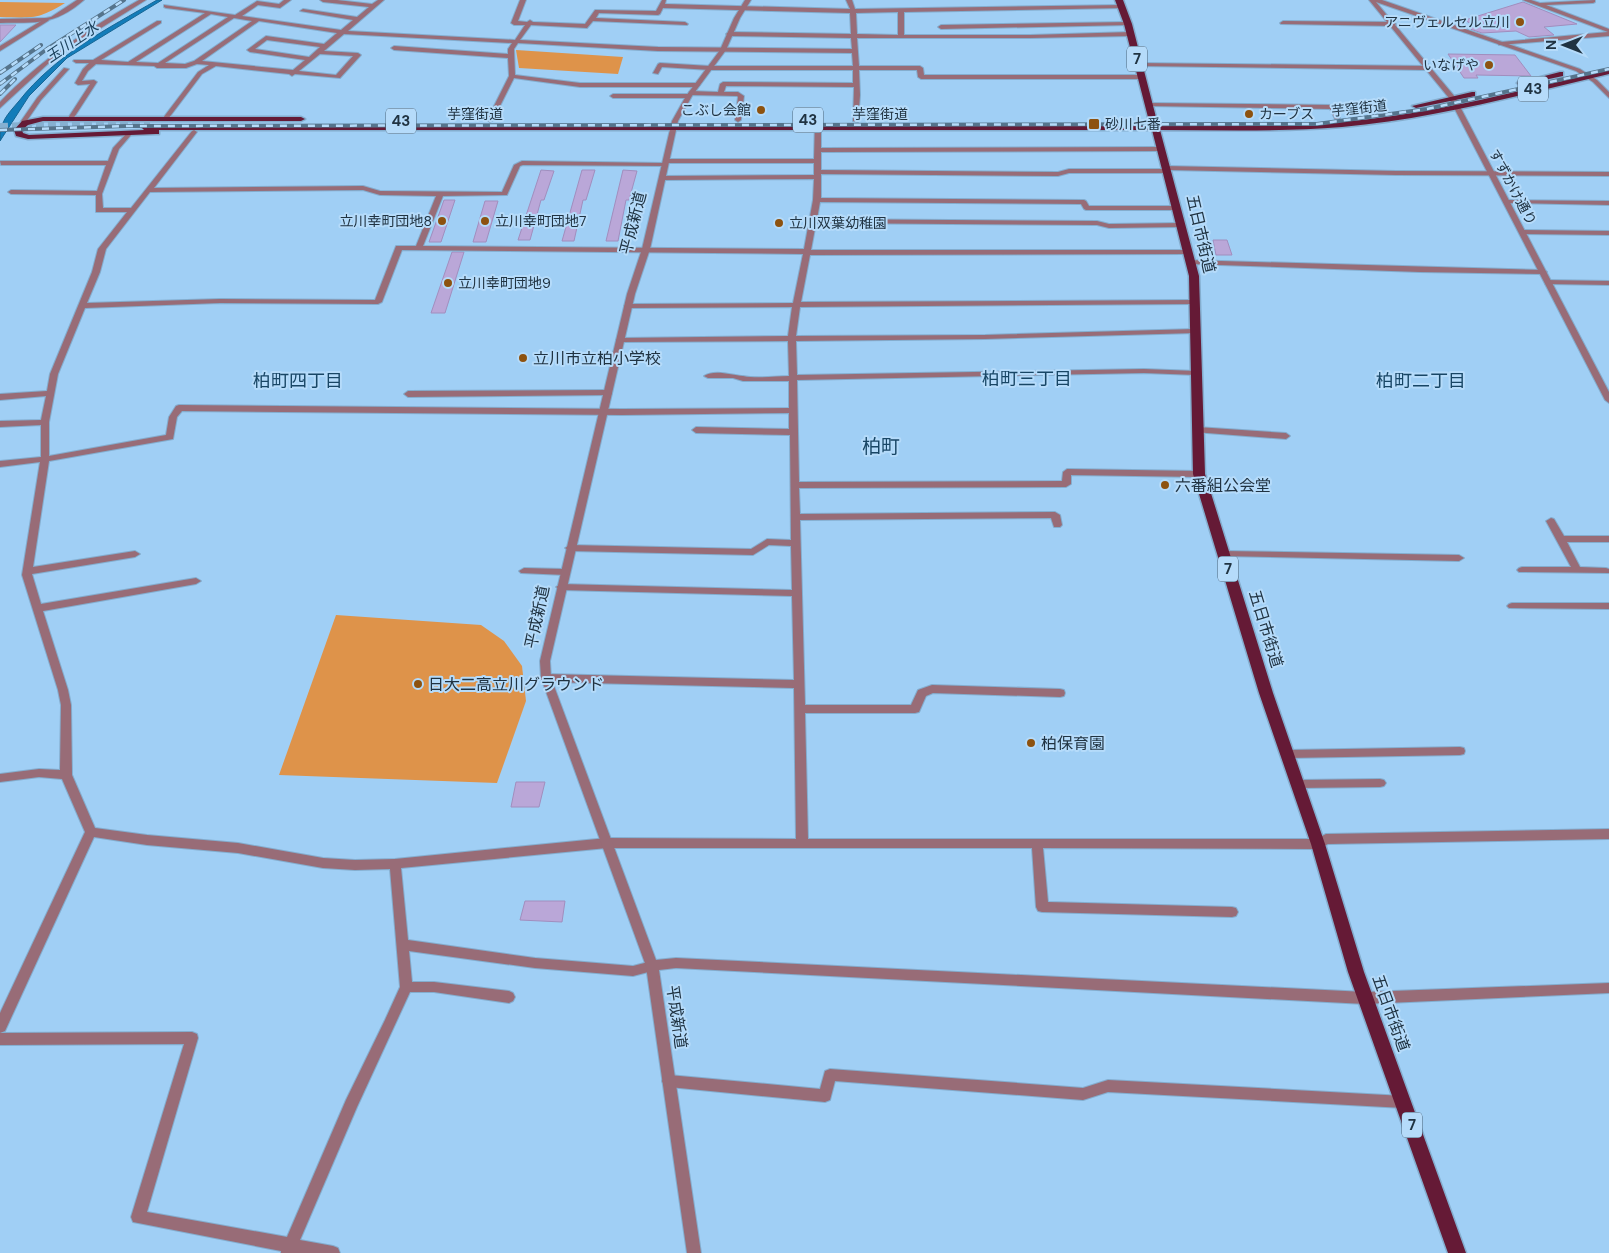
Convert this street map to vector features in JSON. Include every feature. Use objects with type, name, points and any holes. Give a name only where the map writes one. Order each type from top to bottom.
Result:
[{"type":"main road","name":"五日市街道","points":[[1120,3],[1131,34],[1194,276],[1199,474],[1366,998],[1457,1253]]},
{"type":"main road","name":"43","points":[[1514,84],[1609,63]]},
{"type":"main road","name":"芋窪街道","points":[[338,124],[490,120],[674,124],[738,120],[818,124],[856,120],[1153,124],[1249,128],[1334,125],[1391,119],[1609,72]]},
{"type":"main road","name":"芋窪街道","points":[[148,125],[1153,124],[1281,121],[1337,118],[1392,110],[1479,92]]},
{"type":"main road","points":[[71,118],[272,118],[338,124],[194,132],[28,137],[19,134],[18,130],[25,123],[34,120],[71,118]]},
{"type":"street","points":[[0,20],[46,20],[53,18],[82,0]]},
{"type":"street","points":[[0,106],[28,76],[53,56],[95,28],[143,0]]},
{"type":"street","points":[[157,66],[257,4],[280,6],[288,0]]},
{"type":"street","points":[[323,0],[374,6]]},
{"type":"street","points":[[292,74],[381,0]]},
{"type":"street","points":[[523,0],[514,23],[530,22],[587,26],[597,10],[658,13],[663,3],[742,9],[853,11],[1120,3]]},
{"type":"street","name":"平成新道","points":[[694,1253],[652,966],[546,678],[545,661],[602,412],[628,306],[646,249],[674,124],[690,94],[723,50],[748,0]]},
{"type":"street","points":[[849,0],[853,11],[856,120]]},
{"type":"street","name":"すずかけ通り","points":[[1372,0],[1452,97],[1609,399]]},
{"type":"street","points":[[1377,0],[1578,70],[1589,76],[1609,96]]},
{"type":"street","points":[[1526,0],[1609,32]]},
{"type":"street","points":[[1538,4],[1593,1]]},
{"type":"street","points":[[166,6],[342,32],[723,50],[854,52]]},
{"type":"street","points":[[901,10],[901,36]]},
{"type":"street","points":[[303,11],[357,19]]},
{"type":"street","points":[[128,64],[211,12]]},
{"type":"street","points":[[0,49],[46,20]]},
{"type":"street","points":[[76,61],[186,66],[196,62],[257,20]]},
{"type":"street","points":[[591,20],[685,24]]},
{"type":"street","points":[[71,118],[94,82],[78,83],[85,70],[94,62],[159,22]]},
{"type":"street","points":[[490,120],[512,76],[511,49],[530,22]]},
{"type":"street","points":[[1284,23],[1393,24]]},
{"type":"street","points":[[943,36],[941,25],[1128,24]]},
{"type":"street","points":[[1501,44],[1609,32]]},
{"type":"street","points":[[730,34],[854,36],[1071,36],[1131,34]]},
{"type":"street","points":[[310,59],[250,50],[266,38],[324,46]]},
{"type":"street","points":[[394,48],[511,56]]},
{"type":"street","points":[[196,62],[292,74],[338,77],[358,55],[318,52]]},
{"type":"street","points":[[166,118],[200,74],[214,65]]},
{"type":"street","points":[[656,73],[660,65],[710,68],[920,68],[921,77],[1142,77]]},
{"type":"street","points":[[1139,65],[1428,68]]},
{"type":"street","points":[[24,121],[39,99],[66,69]]},
{"type":"street","points":[[512,76],[580,85],[697,85]]},
{"type":"street","points":[[722,94],[723,84],[856,85]]},
{"type":"street","points":[[613,96],[738,94],[741,96],[738,120]]},
{"type":"street","points":[[1149,106],[1333,107],[1337,118]]},
{"type":"street","points":[[802,843],[792,339],[796,306],[817,200],[818,124]]},
{"type":"street","points":[[0,1027],[92,832],[66,775],[66,705],[27,575],[45,459],[45,422],[54,374],[82,306],[102,248],[151,190],[194,132]]},
{"type":"street","points":[[129,134],[116,148],[110,163],[99,192],[99,210],[133,210]]},
{"type":"street","points":[[818,150],[1160,149]]},
{"type":"street","points":[[151,190],[363,188],[380,193],[505,194],[517,165],[522,164],[818,160]]},
{"type":"street","points":[[1,162],[110,163]]},
{"type":"street","points":[[663,178],[818,174],[1058,174],[1069,171],[1166,170],[1609,174]]},
{"type":"street","points":[[11,192],[99,192]]},
{"type":"street","points":[[419,248],[440,193]]},
{"type":"street","points":[[817,200],[1084,202],[1086,208],[1176,208]]},
{"type":"street","points":[[1507,202],[1609,203]]},
{"type":"street","points":[[813,221],[1180,225]]},
{"type":"street","points":[[1523,232],[1609,233]]},
{"type":"street","points":[[82,306],[220,301],[378,302],[400,248],[646,249],[1189,257],[1400,270],[1543,272]]},
{"type":"street","points":[[1548,282],[1609,283]]},
{"type":"street","points":[[628,306],[1194,302]]},
{"type":"street","points":[[620,340],[985,337],[1194,331]]},
{"type":"street","points":[[708,376],[734,376],[743,379],[1144,371],[1196,373]]},
{"type":"street","points":[[0,397],[50,393]]},
{"type":"street","points":[[408,394],[608,393]]},
{"type":"street","points":[[0,464],[45,459],[170,437],[173,417],[179,408],[602,412],[794,410]]},
{"type":"street","points":[[0,424],[45,422]]},
{"type":"street","points":[[696,430],[794,432]]},
{"type":"street","points":[[1197,430],[1286,436]]},
{"type":"street","points":[[796,485],[1066,484],[1067,472],[1199,474]]},
{"type":"street","points":[[796,516],[1055,515],[1057,525]]},
{"type":"street","points":[[1551,521],[1577,570]]},
{"type":"street","points":[[1561,539],[1609,539]]},
{"type":"street","points":[[570,548],[753,552],[767,542],[797,543]]},
{"type":"street","points":[[28,571],[135,554]]},
{"type":"street","points":[[1223,554],[1459,558]]},
{"type":"street","points":[[1522,570],[1606,571]]},
{"type":"street","points":[[524,571],[564,572]]},
{"type":"street","points":[[38,608],[196,580]]},
{"type":"street","points":[[561,587],[797,593]]},
{"type":"street","points":[[1512,606],[1609,606]]},
{"type":"street","points":[[546,678],[799,684]]},
{"type":"street","points":[[800,709],[915,709],[922,693],[932,689],[1060,693]]},
{"type":"street","points":[[1287,754],[1460,751]]},
{"type":"street","points":[[0,778],[39,773],[66,775]]},
{"type":"street","points":[[1297,784],[1380,783]]},
{"type":"street","points":[[92,832],[140,839],[238,848],[322,863],[355,865],[395,864],[607,844],[1318,844],[1326,839],[1609,834]]},
{"type":"street","points":[[1037,844],[1042,907],[1232,912]]},
{"type":"street","points":[[288,1250],[351,1104],[406,987],[395,864]]},
{"type":"street","points":[[403,945],[535,963],[633,971],[676,963],[1366,998],[1609,988]]},
{"type":"street","points":[[406,987],[434,987],[510,997]]},
{"type":"street","points":[[0,1039],[192,1038],[138,1218],[288,1250],[333,1253]]},
{"type":"street","points":[[669,1080],[825,1096],[830,1074],[1083,1094],[1108,1086],[1404,1102]]},
{"type":"shaded area","points":[[0,2],[65,3],[41,15],[20,18],[0,17]]},
{"type":"shaded area","points":[[516,50],[623,57],[618,74],[519,68]]},
{"type":"shaded area","name":"日大二高立川グラウンド","points":[[336,615],[481,625],[504,641],[522,666],[526,701],[497,783],[279,775]]},
{"type":"water","points":[[157,0],[162,0],[67,58],[29,96],[0,141],[1,128],[8,115],[33,85],[49,70],[83,44]]},
{"type":"building","name":"アニヴェルセル立川","points":[[1523,2],[1577,24],[1544,27],[1554,35],[1529,37],[1516,31],[1482,33],[1470,29],[1474,26],[1465,20]]},
{"type":"building","points":[[0,25],[16,25],[0,42]]},
{"type":"building","name":"いなげや","points":[[1448,54],[1515,55],[1531,76],[1476,75],[1478,78],[1464,78]]},
{"type":"building","points":[[541,170],[554,171],[544,200],[541,200],[530,240],[518,240]]},
{"type":"building","points":[[582,170],[595,170],[586,200],[583,200],[574,241],[562,241]]},
{"type":"building","points":[[623,170],[637,171],[629,200],[626,200],[618,241],[606,241]]},
{"type":"building","name":"立川幸町団地8","points":[[444,200],[455,200],[441,242],[429,242]]},
{"type":"building","name":"立川幸町団地7","points":[[485,201],[498,201],[486,242],[473,242]]},
{"type":"building","points":[[1213,240],[1227,240],[1232,255],[1216,255]]},
{"type":"building","name":"立川幸町団地9","points":[[452,252],[464,252],[445,313],[431,313]]},
{"type":"building","points":[[516,782],[545,782],[539,807],[511,807]]},
{"type":"building","points":[[525,901],[565,901],[562,922],[520,920]]},
{"type":"tunnel","points":[[0,127],[150,122]]},
{"type":"railway","points":[[0,84],[47,49],[124,0]]},
{"type":"railway","points":[[0,73],[41,45]]},
{"type":"railway","points":[[0,130],[128,126],[1317,124],[1427,109],[1609,69]]},
{"type":"railway","points":[[0,94],[15,79]]},
{"type":"place","name":"アニヴェルセル立川","points":[[1520,22]]},
{"type":"place","name":"いなげや","points":[[1489,65]]},
{"type":"place","name":"こぶし会館","points":[[761,110]]},
{"type":"place","name":"カーブス","points":[[1249,114]]},
{"type":"place","name":"砂川七番","points":[[1094,124]]},
{"type":"place","name":"立川幸町団地8","points":[[442,221]]},
{"type":"place","name":"立川幸町団地7","points":[[485,221]]},
{"type":"place","name":"立川双葉幼稚園","points":[[779,223]]},
{"type":"place","name":"立川幸町団地9","points":[[448,283]]},
{"type":"place","name":"立川市立柏小学校","points":[[523,358]]},
{"type":"place","name":"六番組公会堂","points":[[1165,485]]},
{"type":"place","name":"日大二高立川グラウンド","points":[[418,684]]},
{"type":"place","name":"柏保育園","points":[[1031,743]]},
{"type":"district","name":"柏町三丁目","points":[[1027,379]]},
{"type":"district","name":"柏町四丁目","points":[[298,381]]},
{"type":"district","name":"柏町二丁目","points":[[1421,381]]},
{"type":"district","name":"柏町","points":[[881,446]]},
{"type":"water label","name":"玉川上水","points":[[72,42]]}]
